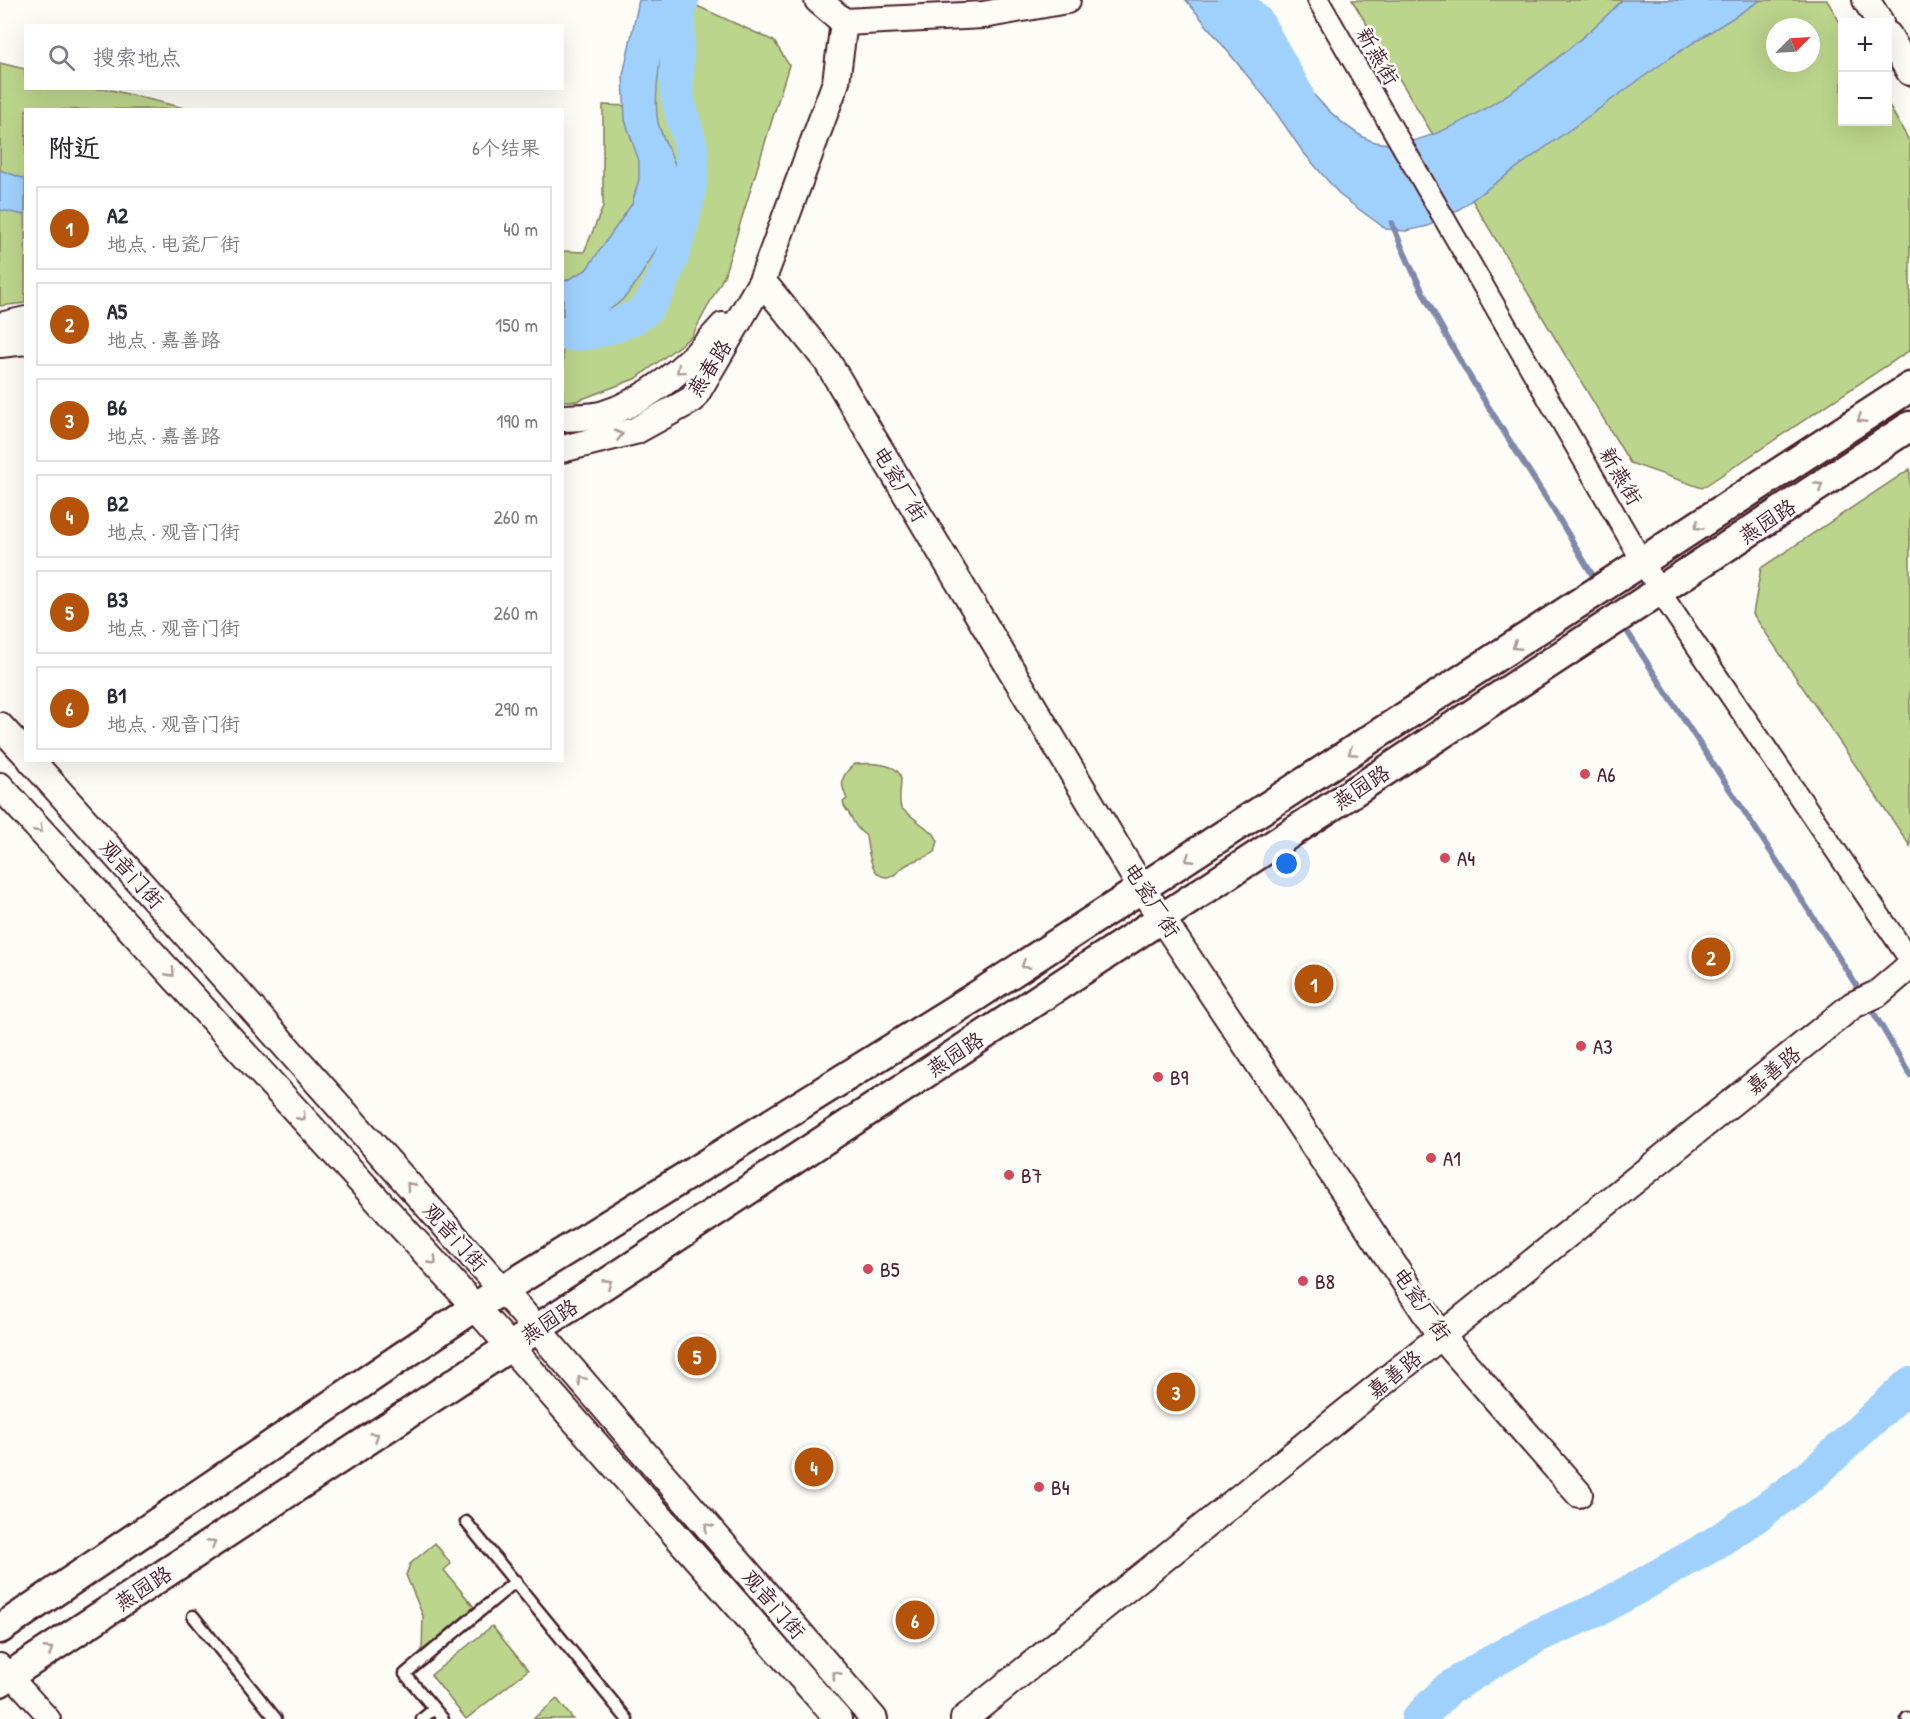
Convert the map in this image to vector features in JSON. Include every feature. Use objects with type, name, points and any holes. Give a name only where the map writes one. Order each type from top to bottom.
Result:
[{"type":"main road","name":"燕园路","points":[[0,1629],[475,1307],[978,995],[1644,563],[1910,387]]},
{"type":"main road","name":"燕园路","points":[[4,1674],[510,1347],[1910,426]]},
{"type":"street","points":[[818,0],[844,22],[983,15],[1067,0]]},
{"type":"street","name":"新燕街","points":[[1318,0],[1660,592],[1910,960]]},
{"type":"street","points":[[1866,0],[1877,18]]},
{"type":"street","name":"燕春路","points":[[564,449],[635,431],[693,399],[762,281],[836,82],[844,22]]},
{"type":"street","points":[[1892,43],[1910,72]]},
{"type":"street","name":"燕春路","points":[[564,418],[603,415],[662,385],[698,355],[762,281]]},
{"type":"street","name":"电瓷厂街","points":[[762,281],[827,362],[1142,889],[1163,917],[1442,1336],[1579,1494]]},
{"type":"street","points":[[0,326],[24,320]]},
{"type":"street","points":[[0,344],[24,341]]},
{"type":"street","points":[[0,726],[24,752]]},
{"type":"street","name":"观音门街","points":[[33,762],[537,1329],[874,1719]]},
{"type":"street","name":"观音门街","points":[[0,786],[475,1307],[838,1719]]},
{"type":"street","name":"嘉善路","points":[[964,1719],[1853,1005],[1877,994],[1910,966]]},
{"type":"street","points":[[4,1674],[50,1719]]},
{"type":"lane","points":[[466,1522],[627,1719]]},
{"type":"lane","points":[[443,1719],[405,1674],[516,1581]]},
{"type":"lane","points":[[193,1616],[276,1719]]},
{"type":"lane","points":[[422,1719],[434,1709]]},
{"type":"green space","points":[[658,0],[684,0],[774,41],[789,65],[724,276],[692,336],[637,378],[577,401],[564,401],[564,251],[584,252],[603,207],[603,105],[631,106]]},
{"type":"green space","points":[[1352,0],[1827,0],[1838,19],[1838,126],[1892,126],[1892,111],[1910,142],[1910,350],[1702,488],[1630,463]]},
{"type":"green space","points":[[0,63],[24,69],[24,90],[111,90],[184,108],[24,108],[24,303],[0,306]]},
{"type":"green space","points":[[1910,469],[1910,846],[1753,614],[1761,568]]},
{"type":"green space","points":[[855,764],[882,765],[895,769],[899,773],[901,808],[934,834],[938,841],[935,852],[909,864],[894,875],[886,877],[876,871],[870,857],[866,836],[856,827],[843,802],[847,799],[842,784],[844,776]]},
{"type":"green space","points":[[435,1543],[451,1564],[444,1570],[474,1607],[422,1651],[423,1616],[406,1575],[410,1564]]},
{"type":"green space","points":[[492,1626],[528,1670],[466,1719],[431,1675]]},
{"type":"green space","points":[[557,1699],[573,1719],[533,1719]]},
{"type":"water","points":[[639,0],[675,0],[663,44],[657,99],[659,126],[678,174],[678,194],[674,209],[650,261],[622,300],[594,319],[564,334],[564,281],[586,270],[632,204],[639,179],[639,161],[625,120],[623,75]]},
{"type":"water","points":[[1186,0],[1221,0],[1345,125],[1365,138],[1392,144],[1425,137],[1462,121],[1501,99],[1573,45],[1622,0],[1761,0],[1674,55],[1455,212],[1428,226],[1406,231],[1386,229],[1341,196],[1303,152],[1268,101]]},
{"type":"water","points":[[0,170],[24,179],[24,215],[0,210]]},
{"type":"waterway","points":[[564,333],[583,333],[610,328],[634,317],[650,304],[666,273],[680,232],[692,171],[691,147],[677,92],[679,5],[682,0]]},
{"type":"waterway","points":[[1235,0],[1257,22],[1297,95]]},
{"type":"waterway","points":[[1392,223],[1424,295],[1462,364],[1598,584]]},
{"type":"waterway","points":[[1622,623],[1862,995]]},
{"type":"waterway","points":[[1868,1003],[1910,1075]]},
{"type":"waterway","points":[[1418,1719],[1448,1689],[1483,1667],[1537,1636],[1599,1609],[1709,1547],[1756,1516],[1812,1475],[1910,1384]]},
{"type":"place","name":"A6","points":[[1585,774]]},
{"type":"place","name":"A4","points":[[1445,858]]},
{"type":"place","name":"A5","points":[[1711,957]]},
{"type":"place","name":"A2","points":[[1314,984]]},
{"type":"place","name":"A3","points":[[1581,1046]]},
{"type":"place","name":"B9","points":[[1158,1077]]},
{"type":"place","name":"A1","points":[[1431,1158]]},
{"type":"place","name":"B7","points":[[1009,1175]]},
{"type":"place","name":"B5","points":[[868,1269]]},
{"type":"place","name":"B8","points":[[1303,1281]]},
{"type":"place","name":"B3","points":[[697,1356]]},
{"type":"place","name":"B6","points":[[1176,1392]]},
{"type":"place","name":"B2","points":[[814,1467]]},
{"type":"place","name":"B4","points":[[1039,1487]]},
{"type":"place","name":"B1","points":[[915,1620]]}]
